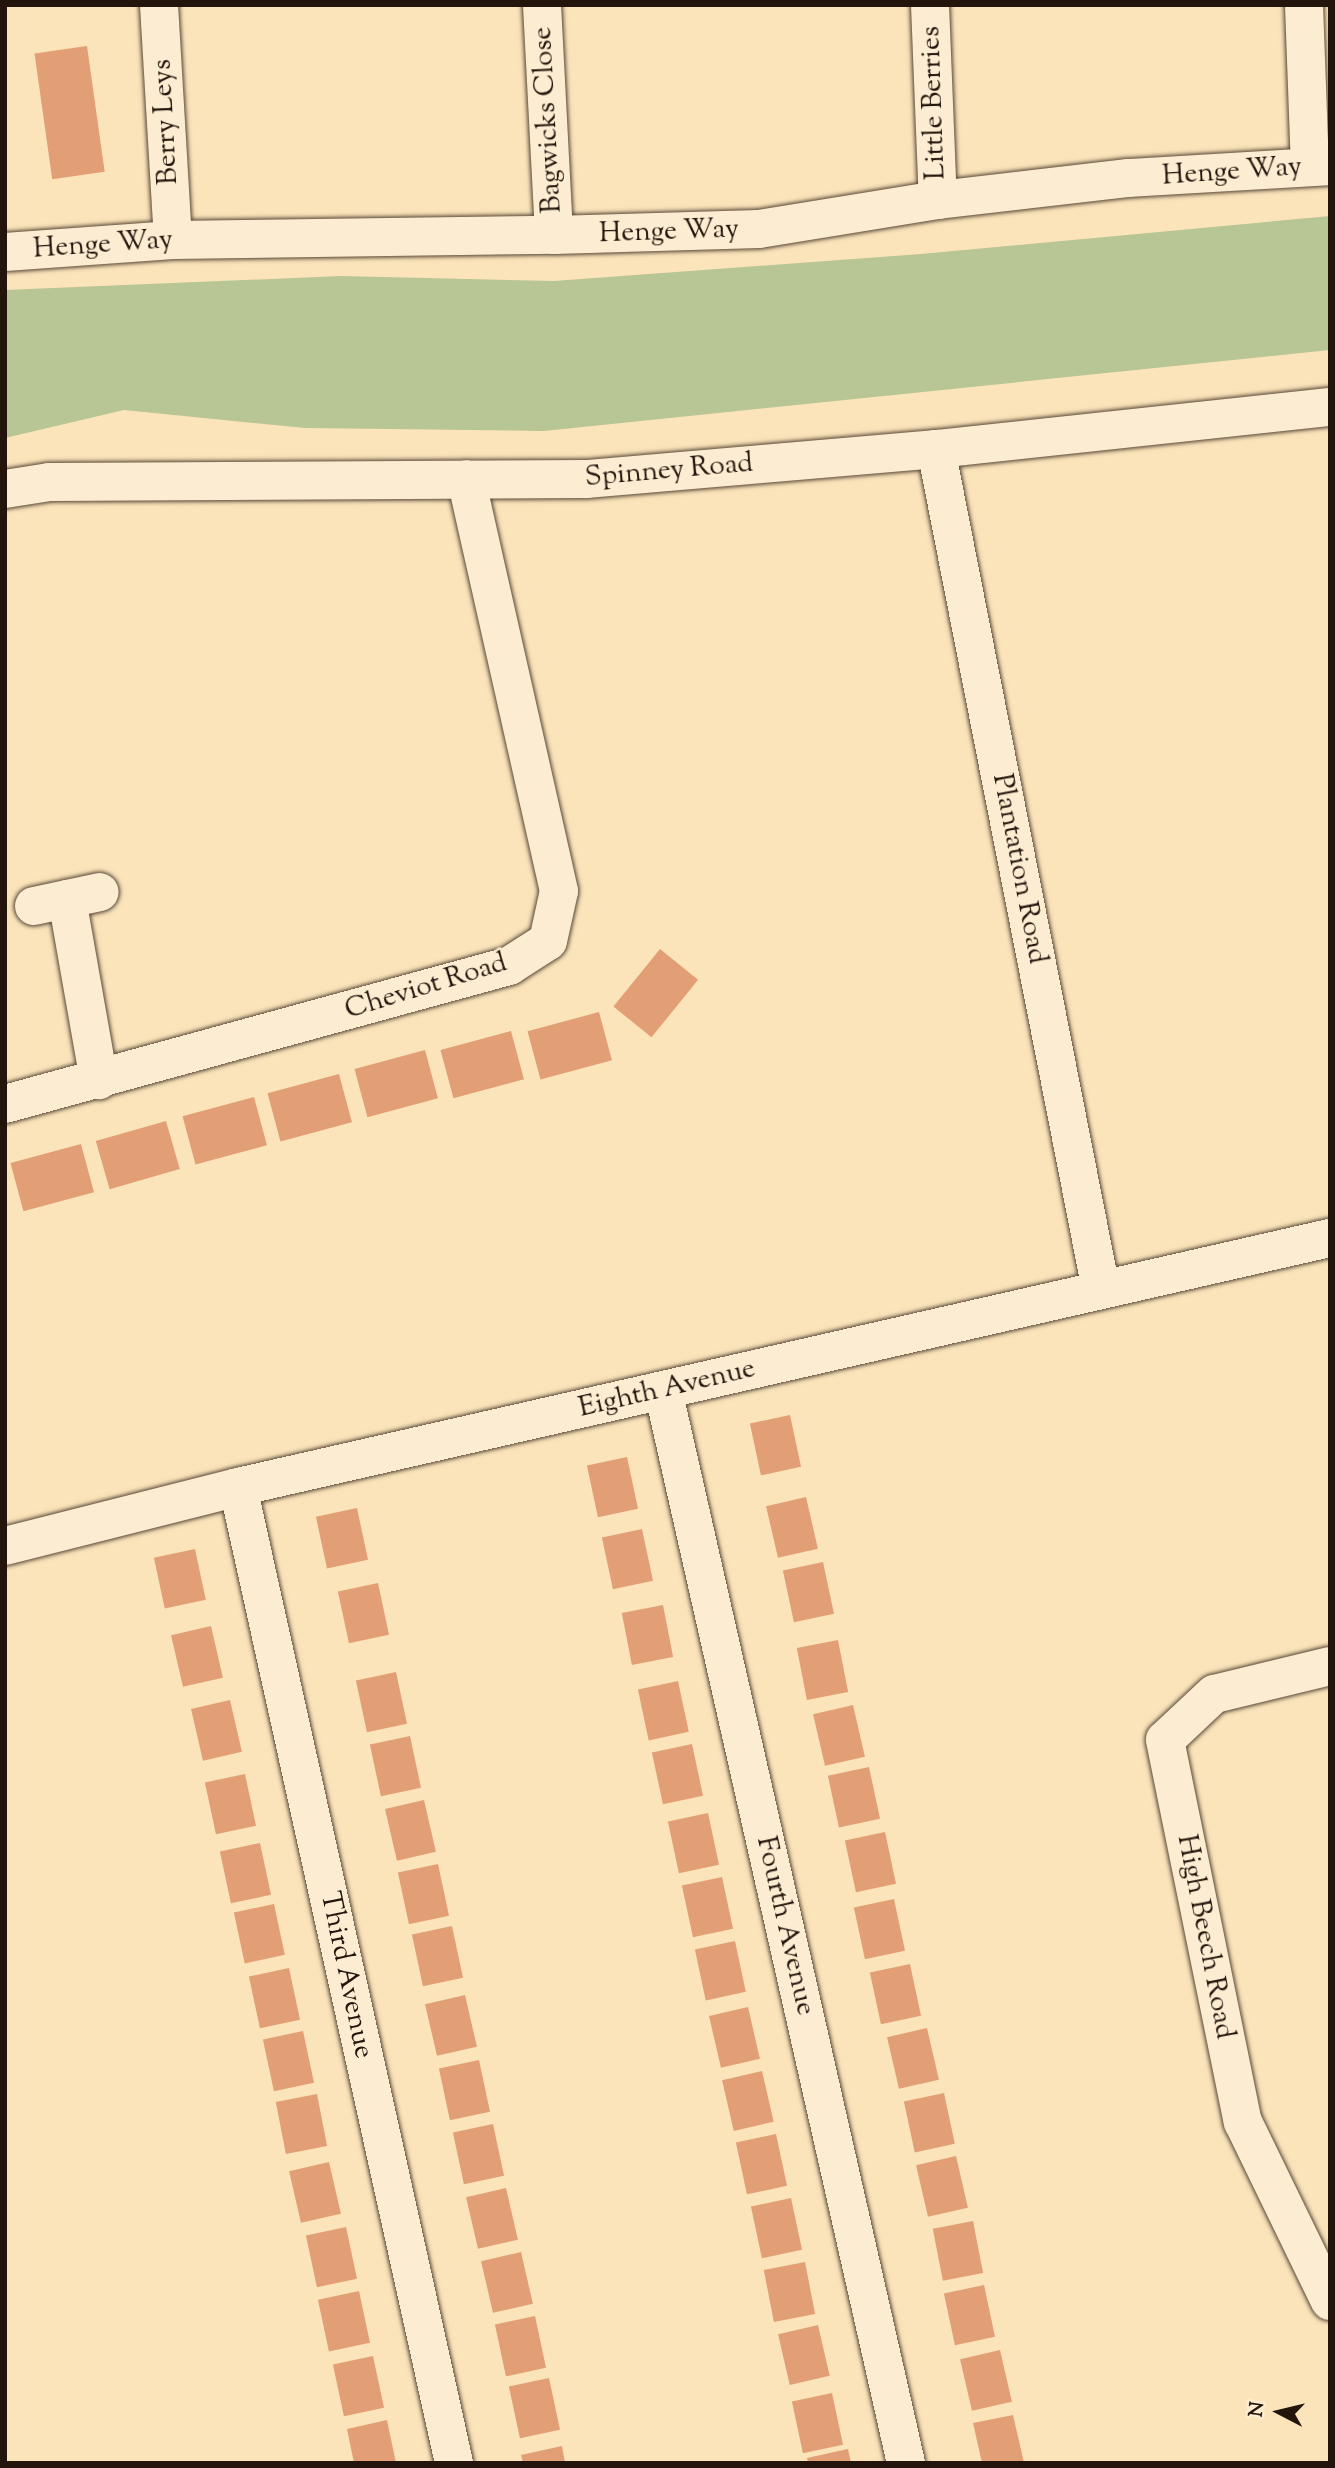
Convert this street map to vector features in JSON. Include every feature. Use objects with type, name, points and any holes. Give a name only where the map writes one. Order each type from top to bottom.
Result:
[{"type":"street","name":"Berry Leys","points":[[159,5],[173,240]]},
{"type":"street","name":"Bagwicks Close","points":[[542,5],[554,236]]},
{"type":"street","name":"Little Berries","points":[[930,5],[938,200]]},
{"type":"street","points":[[1304,5],[1320,166]]},
{"type":"street","name":"Henge Way","points":[[5,252],[173,240],[554,236],[759,229],[938,200],[1129,178],[1320,166]]},
{"type":"street","name":"Spinney Road","points":[[5,489],[49,482],[587,479],[936,449],[1330,407]]},
{"type":"street","name":"Plantation Road","points":[[936,449],[1101,1290]]},
{"type":"street","name":"Cheviot Road","points":[[5,1104],[509,966],[548,941],[559,891],[466,480]]},
{"type":"street","points":[[67,899],[99,1080]]},
{"type":"street","name":"Eighth Avenue","points":[[5,1546],[238,1487],[1330,1238]]},
{"type":"street","name":"Fourth Avenue","points":[[663,1390],[906,2463]]},
{"type":"street","name":"Third Avenue","points":[[238,1487],[454,2463]]},
{"type":"street","name":"High Beech Road","points":[[1330,1666],[1214,1694],[1165,1740],[1243,2122],[1330,2301]]},
{"type":"green space","points":[[1330,216],[1330,350],[544,431],[305,428],[124,410],[5,438],[5,290],[341,276],[554,281],[921,254]]},
{"type":"building","points":[[87,46],[105,172],[52,179],[35,53]]},
{"type":"building","points":[[660,949],[698,980],[652,1037],[613,1007]]},
{"type":"building","points":[[599,1012],[612,1060],[540,1079],[528,1031]]},
{"type":"building","points":[[511,1031],[524,1079],[453,1098],[440,1050]]},
{"type":"building","points":[[425,1050],[438,1098],[367,1117],[354,1069]]},
{"type":"building","points":[[339,1074],[352,1122],[280,1141],[268,1093]]},
{"type":"building","points":[[254,1097],[267,1145],[195,1164],[183,1116]]},
{"type":"building","points":[[166,1121],[180,1169],[110,1189],[96,1141]]},
{"type":"building","points":[[81,1144],[94,1192],[23,1211],[10,1163]]},
{"type":"building","points":[[790,1415],[801,1467],[761,1475],[750,1424]]},
{"type":"building","points":[[627,1457],[638,1509],[598,1517],[587,1466]]},
{"type":"building","points":[[806,1497],[818,1549],[778,1558],[766,1506]]},
{"type":"building","points":[[357,1508],[368,1560],[327,1569],[316,1517]]},
{"type":"building","points":[[642,1529],[653,1581],[613,1589],[602,1538]]},
{"type":"building","points":[[195,1549],[206,1600],[165,1609],[154,1558]]},
{"type":"building","points":[[823,1562],[834,1614],[794,1622],[783,1571]]},
{"type":"building","points":[[378,1583],[389,1635],[349,1643],[338,1592]]},
{"type":"building","points":[[663,1605],[673,1657],[632,1665],[622,1613]]},
{"type":"building","points":[[211,1626],[223,1678],[183,1687],[171,1635]]},
{"type":"building","points":[[838,1640],[848,1692],[807,1700],[797,1648]]},
{"type":"building","points":[[396,1672],[407,1724],[367,1732],[356,1681]]},
{"type":"building","points":[[678,1681],[689,1732],[649,1740],[638,1690]]},
{"type":"building","points":[[230,1700],[242,1752],[203,1761],[191,1709]]},
{"type":"building","points":[[853,1705],[865,1757],[825,1766],[813,1714]]},
{"type":"building","points":[[410,1736],[421,1788],[381,1796],[370,1745]]},
{"type":"building","points":[[692,1744],[703,1796],[663,1804],[652,1753]]},
{"type":"building","points":[[869,1767],[880,1819],[839,1828],[828,1776]]},
{"type":"building","points":[[245,1774],[256,1826],[216,1834],[205,1783]]},
{"type":"building","points":[[424,1800],[436,1852],[397,1861],[385,1809]]},
{"type":"building","points":[[708,1813],[719,1865],[679,1873],[668,1822]]},
{"type":"building","points":[[885,1832],[896,1884],[856,1892],[845,1841]]},
{"type":"building","points":[[260,1843],[271,1895],[231,1903],[220,1852]]},
{"type":"building","points":[[438,1864],[449,1916],[409,1924],[398,1873]]},
{"type":"building","points":[[722,1877],[733,1929],[693,1937],[682,1886]]},
{"type":"building","points":[[894,1899],[905,1951],[865,1959],[854,1908]]},
{"type":"building","points":[[274,1904],[285,1955],[245,1963],[234,1913]]},
{"type":"building","points":[[452,1926],[463,1978],[423,1986],[412,1935]]},
{"type":"building","points":[[735,1941],[746,1992],[706,2000],[695,1950]]},
{"type":"building","points":[[910,1964],[921,2016],[881,2024],[870,1973]]},
{"type":"building","points":[[289,1968],[300,2020],[260,2028],[249,1977]]},
{"type":"building","points":[[465,1995],[477,2047],[437,2056],[425,2004]]},
{"type":"building","points":[[748,2007],[760,2059],[721,2068],[709,2016]]},
{"type":"building","points":[[927,2028],[939,2080],[899,2089],[887,2037]]},
{"type":"building","points":[[303,2031],[314,2083],[274,2091],[263,2040]]},
{"type":"building","points":[[479,2060],[490,2112],[450,2120],[439,2069]]},
{"type":"building","points":[[762,2071],[774,2122],[734,2131],[722,2080]]},
{"type":"building","points":[[944,2093],[955,2144],[915,2152],[904,2102]]},
{"type":"building","points":[[317,2094],[327,2146],[286,2154],[276,2102]]},
{"type":"building","points":[[493,2124],[504,2176],[464,2184],[453,2133]]},
{"type":"building","points":[[776,2134],[787,2186],[747,2194],[736,2143]]},
{"type":"building","points":[[956,2156],[968,2208],[928,2217],[916,2165]]},
{"type":"building","points":[[329,2162],[341,2214],[301,2223],[289,2171]]},
{"type":"building","points":[[506,2188],[518,2240],[478,2249],[466,2197]]},
{"type":"building","points":[[791,2198],[802,2250],[762,2258],[751,2207]]},
{"type":"building","points":[[973,2221],[983,2273],[943,2281],[933,2229]]},
{"type":"building","points":[[346,2227],[357,2279],[317,2287],[306,2236]]},
{"type":"building","points":[[521,2252],[533,2304],[493,2313],[481,2261]]},
{"type":"building","points":[[805,2262],[815,2314],[774,2322],[764,2270]]},
{"type":"building","points":[[984,2285],[995,2337],[955,2345],[944,2294]]},
{"type":"building","points":[[359,2291],[370,2343],[329,2352],[318,2300]]},
{"type":"building","points":[[535,2316],[546,2368],[506,2376],[495,2325]]},
{"type":"building","points":[[818,2325],[830,2376],[790,2385],[778,2334]]},
{"type":"building","points":[[1000,2350],[1012,2402],[972,2411],[960,2359]]},
{"type":"building","points":[[373,2356],[384,2408],[344,2416],[333,2365]]},
{"type":"building","points":[[549,2378],[560,2430],[520,2438],[509,2387]]},
{"type":"building","points":[[832,2393],[843,2445],[803,2453],[792,2402]]},
{"type":"building","points":[[1013,2415],[1024,2463],[982,2463],[973,2423]]},
{"type":"building","points":[[387,2420],[396,2463],[354,2463],[347,2429]]},
{"type":"building","points":[[562,2446],[565,2463],[523,2463],[521,2455]]},
{"type":"building","points":[[848,2449],[851,2463],[808,2463],[807,2458]]}]
